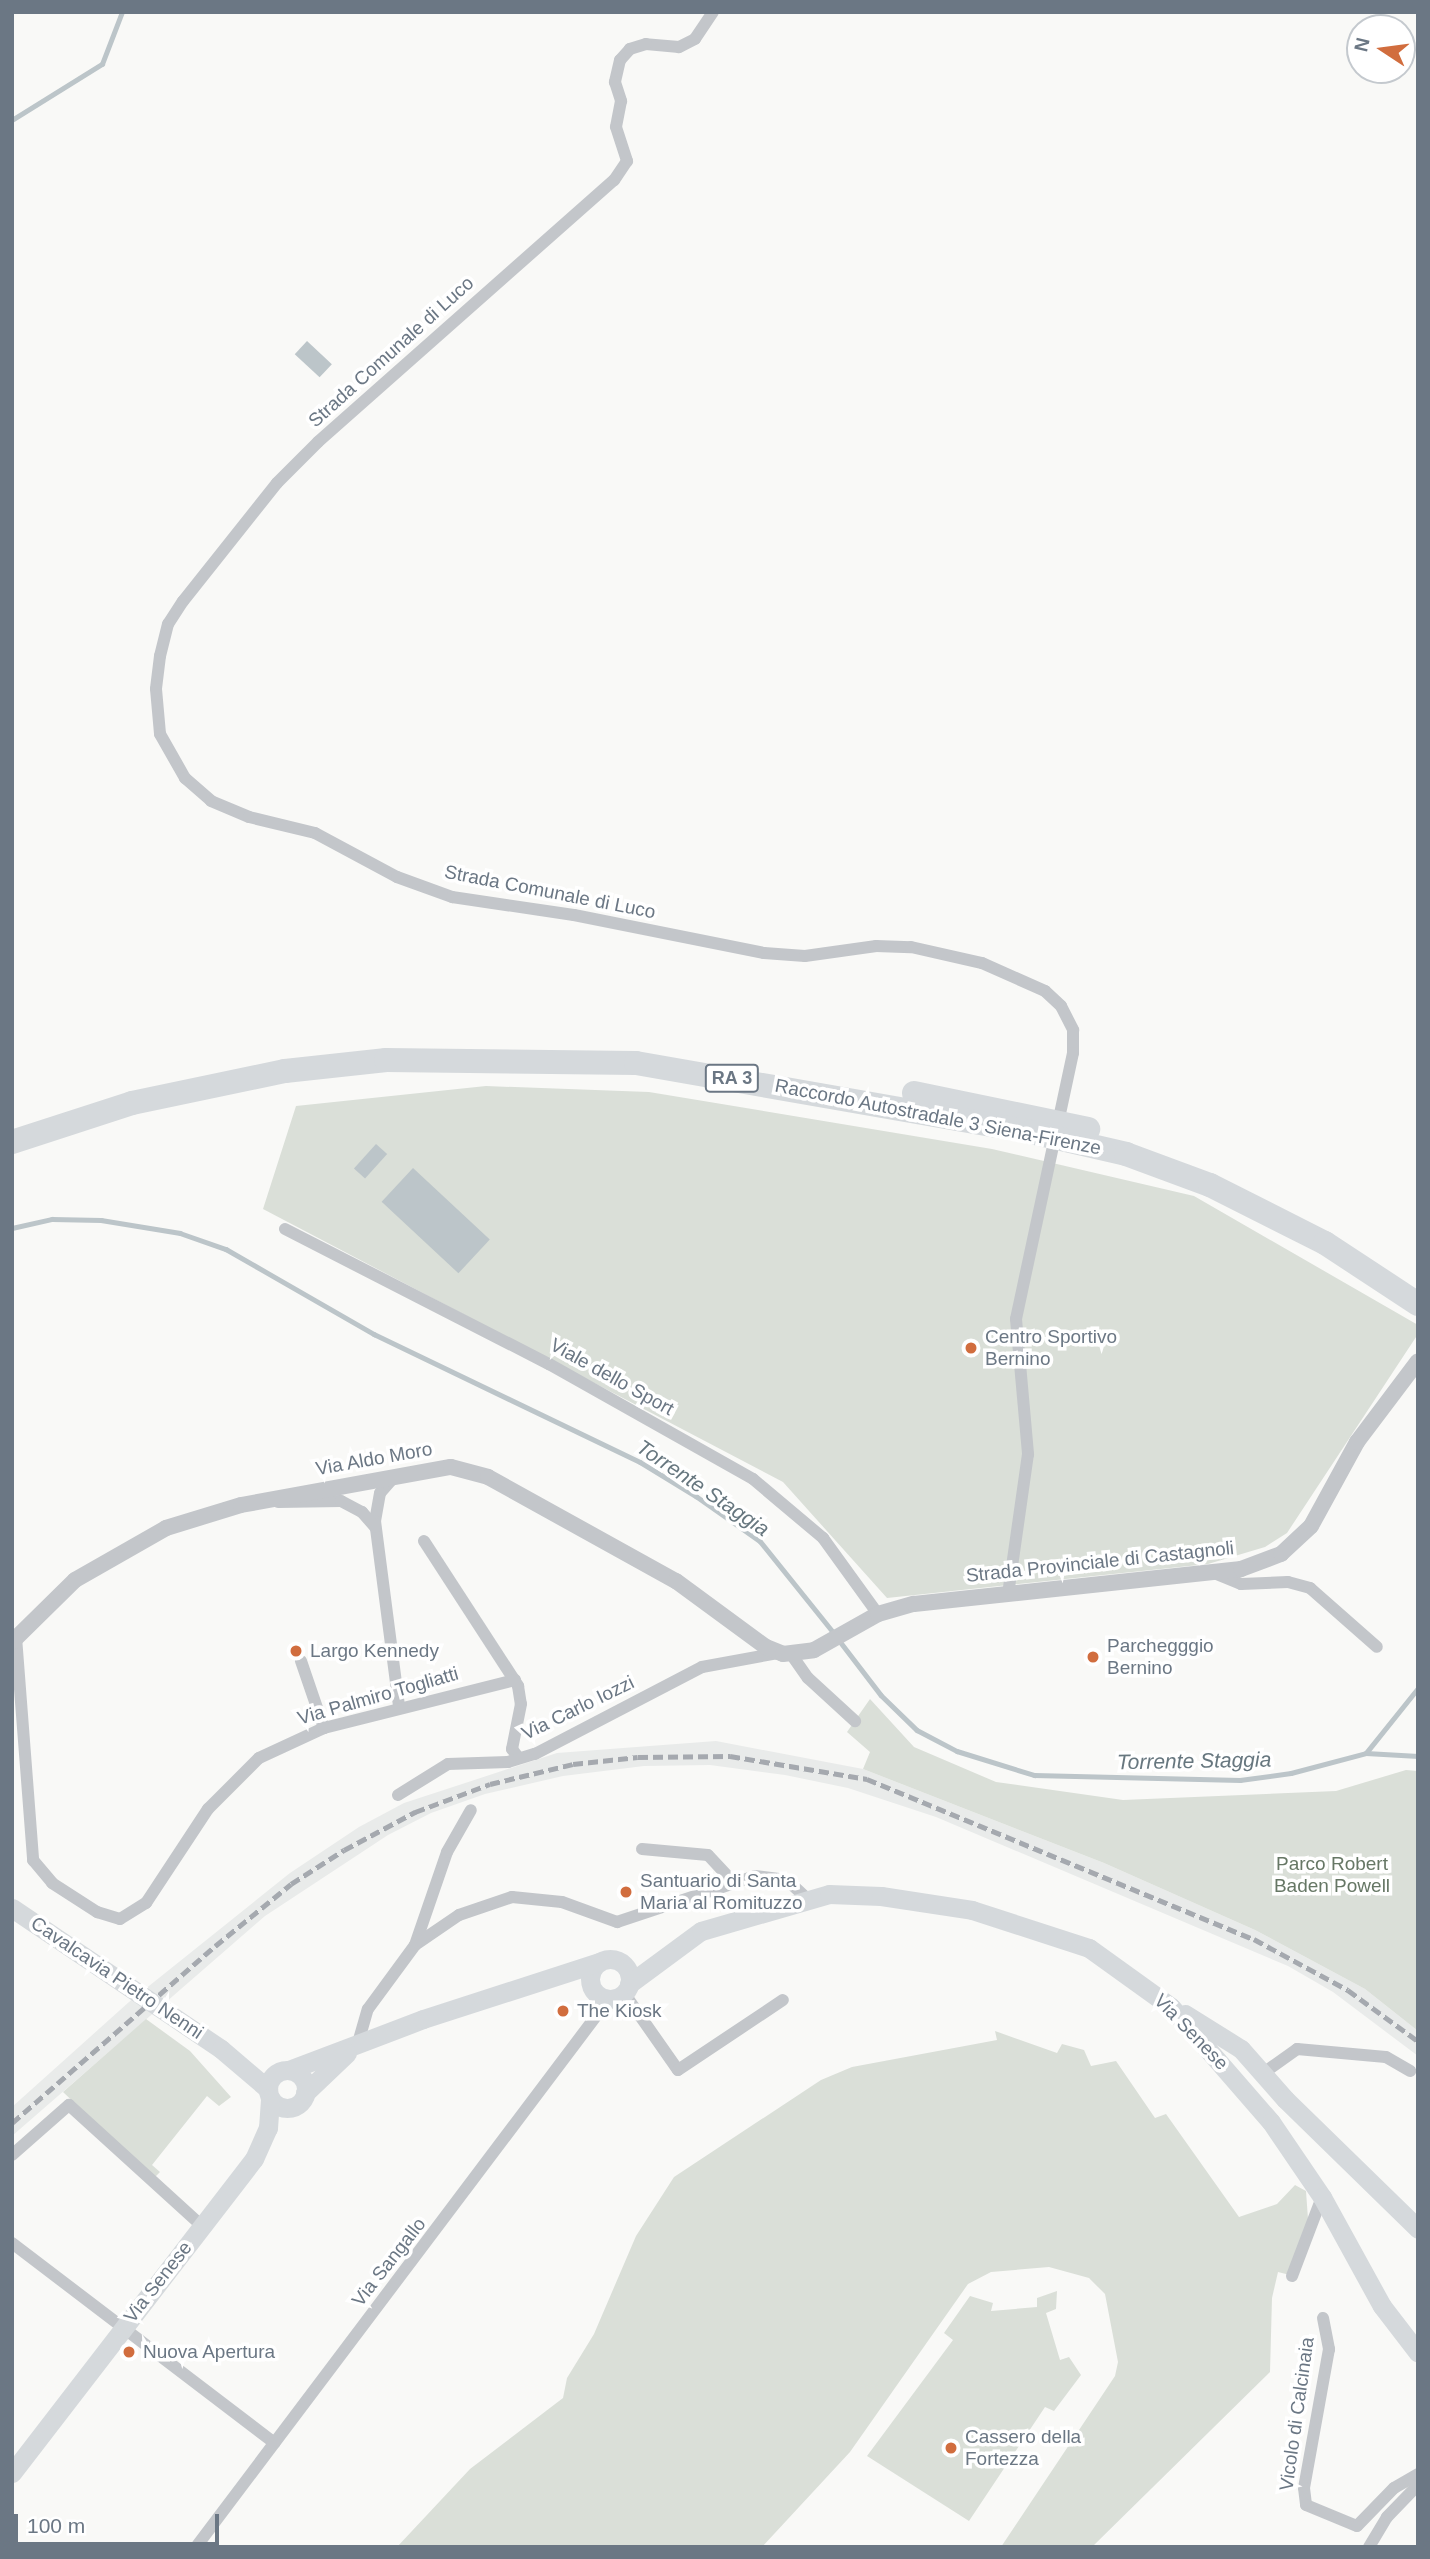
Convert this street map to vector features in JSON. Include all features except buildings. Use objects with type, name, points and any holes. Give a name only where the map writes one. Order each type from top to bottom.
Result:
[{"type":"highway","name":"Raccordo Autostradale 3 Siena-Firenze","points":[[12,1125],[131,1086],[281,1057],[388,1045],[638,1048],[1034,1114],[1130,1140],[1220,1172],[1334,1230],[1418,1286]]},
{"type":"highway","name":"Raccordo Autostradale 3 Siena-Firenze","points":[[12,1142],[132,1102],[285,1071],[386,1060],[636,1063],[1031,1132],[1126,1154],[1210,1185],[1325,1243],[1418,1304]]},
{"type":"main road","name":"Via Senese","points":[[287,2070],[546,1977],[611,1959],[623,1964],[676,1947],[713,1927],[806,1898],[851,1894],[917,1900],[1029,1926],[1101,1954],[1171,2007],[1230,2072],[1322,2197],[1382,2306],[1418,2353]]},
{"type":"main road","name":"Cavalcavia Pietro Nenni","points":[[12,1908],[221,2049],[269,2093]]},
{"type":"main road","name":"Via Senese","points":[[621,1992],[676,1947]]},
{"type":"main road","points":[[599,1962],[591,1971],[590,1983],[596,1994],[621,1992],[623,1964]]},
{"type":"main road","name":"Via Senese","points":[[546,1977],[590,1983]]},
{"type":"main road","points":[[1171,2007],[1216,2030],[1247,2055],[1262,2074],[1418,2229]]},
{"type":"main road","name":"Via Senese","points":[[12,2473],[302,2098],[358,2043]]},
{"type":"main road","name":"Cavalcavia Pietro Nenni","points":[[221,2049],[287,2070]]},
{"type":"main road","points":[[1230,2072],[1232,2057],[1247,2055]]},
{"type":"main road","points":[[287,2070],[304,2081],[302,2098],[283,2107],[269,2093],[275,2075],[287,2070]]},
{"type":"main road","name":"Via Senese","points":[[254,2159],[268,2128],[269,2093]]},
{"type":"street","name":"Strada Comunale di Luco","points":[[713,12],[695,39],[679,47],[646,44],[631,49],[620,60],[615,82],[621,101],[616,127],[627,160],[614,180],[318,442],[277,483],[183,601],[169,624],[160,656],[156,689],[160,734],[185,778],[211,801],[249,817],[315,834],[397,877],[452,897],[574,915],[764,953],[805,956],[876,946],[911,947],[982,962],[1045,991],[1068,1016],[1073,1053],[1016,1319],[1028,1454],[1008,1594]]},
{"type":"street","name":"Viale dello Sport","points":[[285,1229],[549,1364],[759,1483],[823,1538],[872,1617]]},
{"type":"street","name":"Strada Provinciale di Castagnoli","points":[[785,1654],[819,1649],[872,1617],[921,1602],[1214,1573],[1275,1558],[1300,1538],[1325,1505],[1357,1441],[1413,1367]]},
{"type":"street","name":"Via Aldo Moro","points":[[14,1640],[68,1586],[123,1549],[182,1521],[268,1500],[451,1467],[481,1474],[693,1591],[785,1654]]},
{"type":"street","points":[[394,1477],[380,1493],[375,1528],[399,1707]]},
{"type":"street","points":[[268,1500],[346,1502],[375,1528]]},
{"type":"street","points":[[424,1541],[515,1680],[521,1704],[512,1749],[518,1757]]},
{"type":"street","points":[[1214,1573],[1241,1584],[1288,1582],[1310,1588],[1377,1647]]},
{"type":"street","name":"Via Palmiro Togliatti","points":[[14,1640],[29,1839],[37,1867],[71,1897],[97,1912],[120,1919],[146,1903],[208,1809],[240,1773],[277,1748],[324,1728],[515,1680]]},
{"type":"street","points":[[785,1654],[855,1721]]},
{"type":"street","name":"Via Carlo Iozzi","points":[[398,1795],[447,1763],[508,1762],[542,1751],[702,1667],[785,1654]]},
{"type":"street","points":[[301,1661],[324,1728]]},
{"type":"street","points":[[12,1710],[22,1720]]},
{"type":"street","points":[[415,1945],[447,1852],[471,1810]]},
{"type":"street","points":[[642,1849],[708,1855],[733,1882]]},
{"type":"street","points":[[358,2043],[368,2009],[415,1945],[447,1921],[501,1899],[549,1899],[618,1922],[755,1876],[780,1877],[793,1883],[806,1898]]},
{"type":"street","points":[[621,1992],[678,2070],[783,2000]]},
{"type":"street","name":"Via Sangallo","points":[[196,2547],[621,1992]]},
{"type":"street","points":[[1262,2074],[1287,2053],[1307,2049],[1386,2057],[1410,2071]]},
{"type":"street","points":[[12,2155],[69,2105],[202,2226]]},
{"type":"street","points":[[1292,2276],[1322,2197]]},
{"type":"street","points":[[12,2243],[275,2443]]},
{"type":"street","name":"Vicolo di Calcinaia","points":[[1323,2318],[1329,2349],[1304,2488],[1306,2505],[1357,2526],[1394,2488],[1418,2474]]},
{"type":"street","points":[[1369,2547],[1387,2517],[1418,2485]]},
{"type":"shaded area","points":[[307,341],[332,364],[320,377],[295,354]]},
{"type":"shaded area","points":[[376,1144],[387,1154],[365,1179],[354,1169]]},
{"type":"shaded area","points":[[413,1168],[490,1240],[458,1273],[382,1202]]},
{"type":"shaded area","points":[[716,1741],[863,1769],[1104,1863],[1255,1930],[1365,1989],[1418,2031],[1418,2056],[1333,1992],[1288,1966],[936,1817],[848,1788],[785,1775],[710,1765],[644,1766],[563,1776],[485,1794],[431,1813],[388,1835],[265,1916],[12,2136],[12,2107],[129,2002],[290,1873],[359,1827],[404,1803],[557,1753]]},
{"type":"green space","name":"Centro Sportivo Bernino","points":[[486,1086],[649,1092],[992,1149],[1194,1196],[1418,1325],[1418,1334],[1287,1533],[1265,1547],[1208,1564],[887,1598],[783,1482],[263,1209],[296,1106]]},
{"type":"green space","name":"Parco Robert Baden Powell","points":[[870,1699],[914,1747],[996,1782],[1123,1800],[1336,1791],[1406,1770],[1418,1771],[1418,2031],[1365,1989],[1255,1930],[1104,1863],[863,1769],[870,1752],[847,1732]]},
{"type":"green space","points":[[146,2019],[190,2051],[231,2097],[219,2106],[207,2096],[152,2165],[160,2172],[154,2178],[63,2092]]},
{"type":"green space","points":[[995,2031],[1057,2053],[1062,2044],[1084,2050],[1091,2066],[1116,2061],[1155,2118],[1166,2114],[1239,2217],[1277,2204],[1295,2185],[1306,2191],[1308,2219],[1290,2275],[1278,2272],[1272,2298],[1270,2372],[1092,2547],[1001,2547],[1115,2376],[1118,2362],[1105,2294],[1089,2278],[1049,2267],[991,2272],[968,2284],[850,2452],[762,2547],[397,2547],[470,2469],[563,2398],[567,2378],[594,2334],[636,2236],[674,2177],[821,2080],[852,2067],[997,2040]]},
{"type":"green space","points":[[1057,2291],[1056,2309],[1046,2313],[1060,2360],[1069,2357],[1081,2375],[1054,2411],[1045,2407],[969,2521],[867,2456],[953,2340],[944,2333],[970,2296],[993,2303],[991,2311],[1037,2307],[1037,2298]]},
{"type":"waterway","points":[[12,120],[102,64],[122,12]]},
{"type":"waterway","name":"Torrente Staggia","points":[[12,1228],[52,1219],[101,1220],[180,1233],[226,1249],[374,1334],[640,1462],[696,1496],[760,1541],[834,1633]]},
{"type":"waterway","name":"Torrente Staggia","points":[[839,1640],[881,1695],[917,1730],[957,1751],[1034,1775],[1240,1780],[1291,1773],[1366,1753],[1418,1756]]},
{"type":"waterway","points":[[1366,1753],[1418,1688]]},
{"type":"railway","points":[[12,2123],[215,1946],[291,1884],[344,1850],[415,1812],[490,1784],[573,1764],[638,1757],[730,1756],[867,1779],[1254,1939],[1348,1990],[1418,2041]]},
{"type":"place","name":"Centro Sportivo Bernino","points":[[971,1348]]},
{"type":"place","name":"Largo Kennedy","points":[[296,1651]]},
{"type":"place","name":"Parchegggio Bernino","points":[[1093,1657]]},
{"type":"place","name":"Santuario di Santa Maria al Romituzzo","points":[[626,1892]]},
{"type":"place","name":"The Kiosk","points":[[563,2011]]},
{"type":"place","name":"Nuova Apertura","points":[[129,2352]]},
{"type":"place","name":"Cassero della Fortezza","points":[[951,2448]]}]
